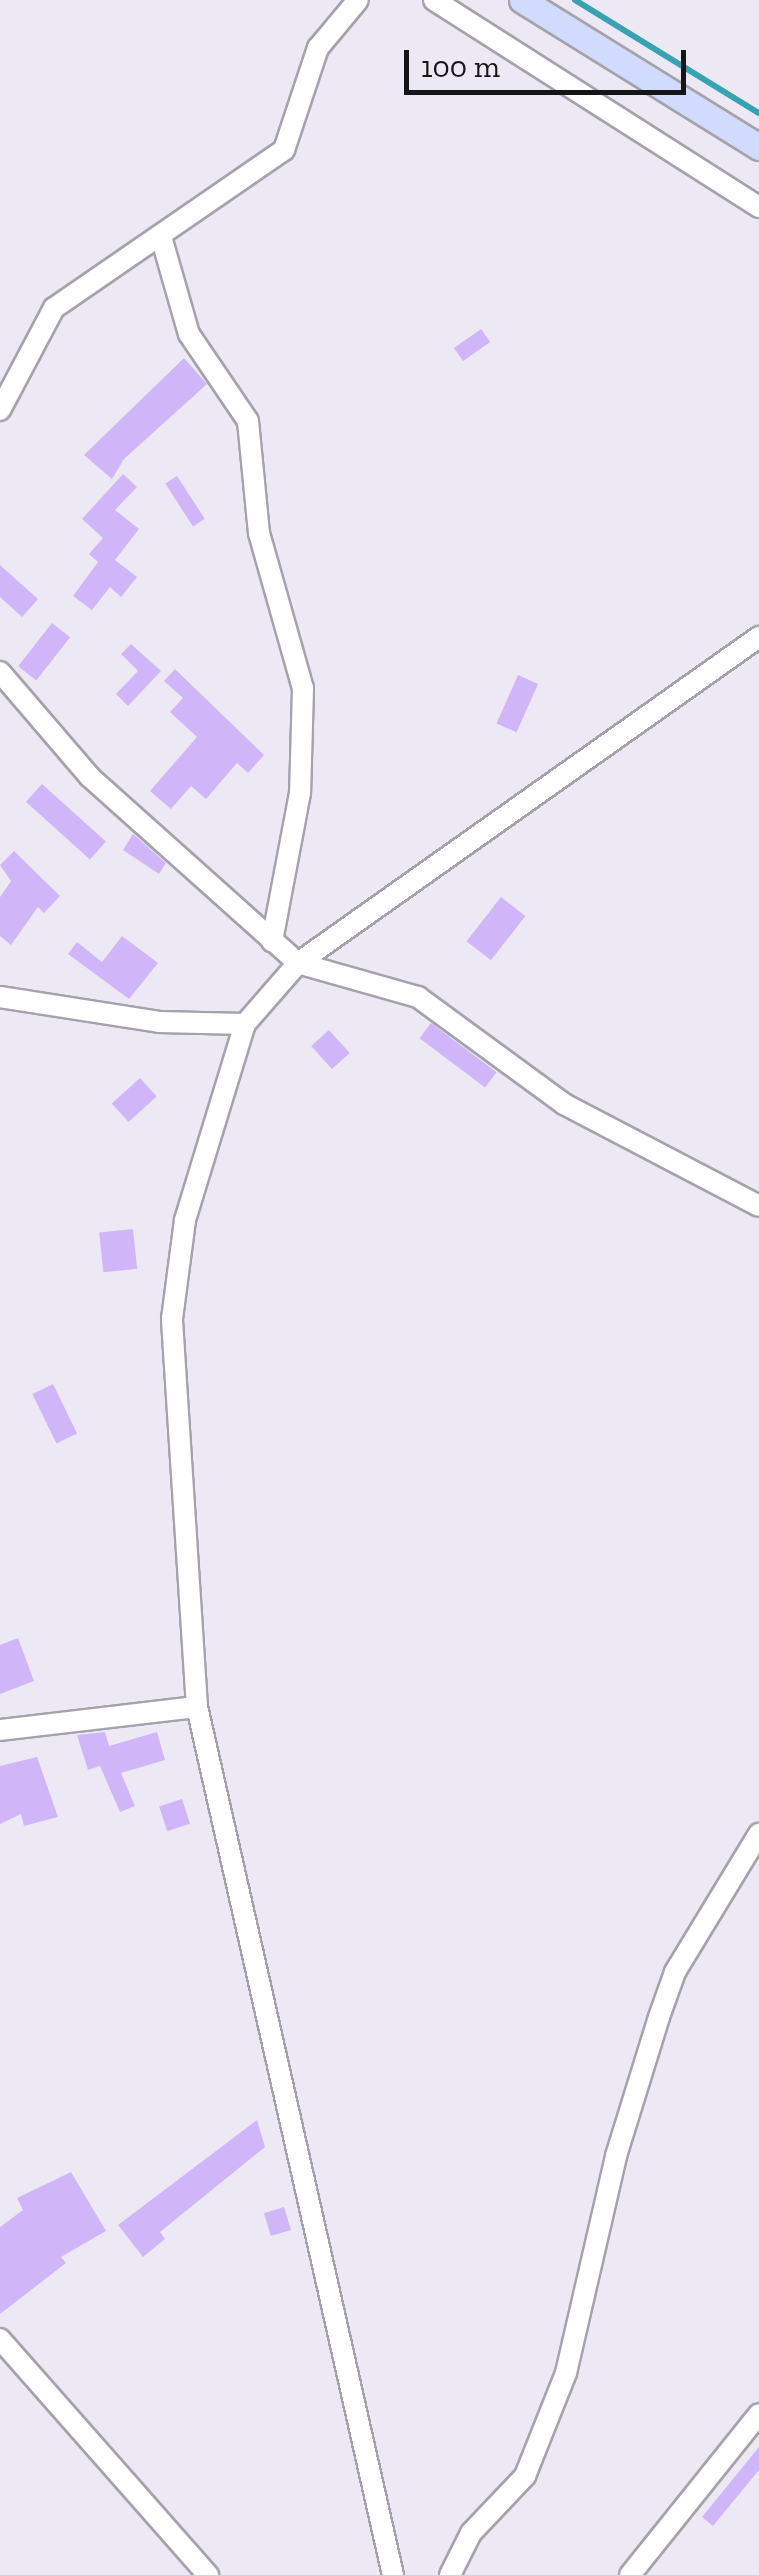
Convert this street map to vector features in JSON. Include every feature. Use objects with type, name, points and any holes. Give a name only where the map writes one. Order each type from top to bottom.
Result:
[{"type":"main road","points":[[522,0],[759,146]]},
{"type":"street","points":[[0,410],[54,308],[162,240],[284,150],[318,48],[358,0]]},
{"type":"street","points":[[434,0],[759,207]]},
{"type":"street","points":[[162,240],[189,334],[248,421],[260,533],[302,688],[300,793],[272,941]]},
{"type":"street","points":[[392,2575],[197,1707],[172,1320],[185,1220],[245,1024],[298,963],[759,637]]},
{"type":"street","points":[[0,672],[90,777],[298,963],[418,996],[564,1104],[759,1206]]},
{"type":"street","points":[[0,997],[158,1022],[245,1024]]},
{"type":"street","points":[[0,1730],[197,1707]]},
{"type":"street","points":[[450,2575],[472,2533],[525,2476],[566,2373],[616,2156],[675,1972],[759,1834]]},
{"type":"street","points":[[0,2339],[208,2575]]},
{"type":"street","points":[[630,2575],[759,2414]]},
{"type":"building","points":[[481,329],[490,342],[463,361],[454,348]]},
{"type":"building","points":[[184,358],[207,384],[124,459],[112,479],[84,455]]},
{"type":"building","points":[[123,474],[137,487],[115,510],[139,529],[115,560],[137,577],[121,597],[110,587],[92,610],[73,596],[98,562],[89,554],[103,538],[82,519]]},
{"type":"building","points":[[177,476],[205,519],[193,526],[165,484]]},
{"type":"building","points":[[0,565],[38,599],[22,617],[0,597]]},
{"type":"building","points":[[52,623],[70,637],[36,681],[18,666]]},
{"type":"building","points":[[131,644],[161,671],[128,706],[116,694],[138,671],[121,654]]},
{"type":"building","points":[[175,669],[264,755],[248,773],[237,763],[206,799],[191,786],[171,809],[150,791],[197,737],[170,712],[183,698],[164,681]]},
{"type":"building","points":[[518,675],[538,684],[517,732],[496,723]]},
{"type":"building","points":[[42,784],[106,842],[90,859],[26,802]]},
{"type":"building","points":[[133,834],[166,863],[159,874],[123,850]]},
{"type":"building","points":[[14,851],[60,896],[44,913],[38,907],[11,945],[0,936],[0,897],[11,881],[0,865]]},
{"type":"building","points":[[501,897],[525,916],[491,960],[467,941]]},
{"type":"building","points":[[122,936],[158,963],[129,999],[68,954],[77,942],[102,962]]},
{"type":"building","points":[[431,1023],[496,1072],[485,1088],[420,1038]]},
{"type":"building","points":[[329,1030],[350,1053],[332,1069],[311,1046]]},
{"type":"building","points":[[140,1078],[157,1097],[128,1122],[112,1103]]},
{"type":"building","points":[[133,1229],[137,1269],[103,1272],[99,1233]]},
{"type":"building","points":[[53,1384],[77,1433],[56,1444],[32,1394]]},
{"type":"building","points":[[18,1638],[34,1681],[0,1694],[0,1645]]},
{"type":"building","points":[[105,1732],[109,1746],[157,1732],[165,1760],[121,1773],[135,1806],[120,1812],[100,1766],[88,1770],[77,1735]]},
{"type":"building","points":[[37,1757],[58,1817],[24,1826],[21,1814],[0,1824],[0,1766]]},
{"type":"building","points":[[182,1799],[190,1824],[167,1831],[159,1806]]},
{"type":"building","points":[[257,2120],[265,2147],[160,2232],[165,2239],[143,2257],[118,2225]]},
{"type":"building","points":[[71,2172],[106,2231],[61,2257],[66,2263],[0,2314],[0,2227],[23,2210],[17,2198]]},
{"type":"building","points":[[284,2207],[291,2230],[271,2236],[264,2213]]},
{"type":"building","points":[[759,2447],[759,2470],[713,2526],[702,2517]]},
{"type":"waterway","points":[[575,0],[759,113]]}]
